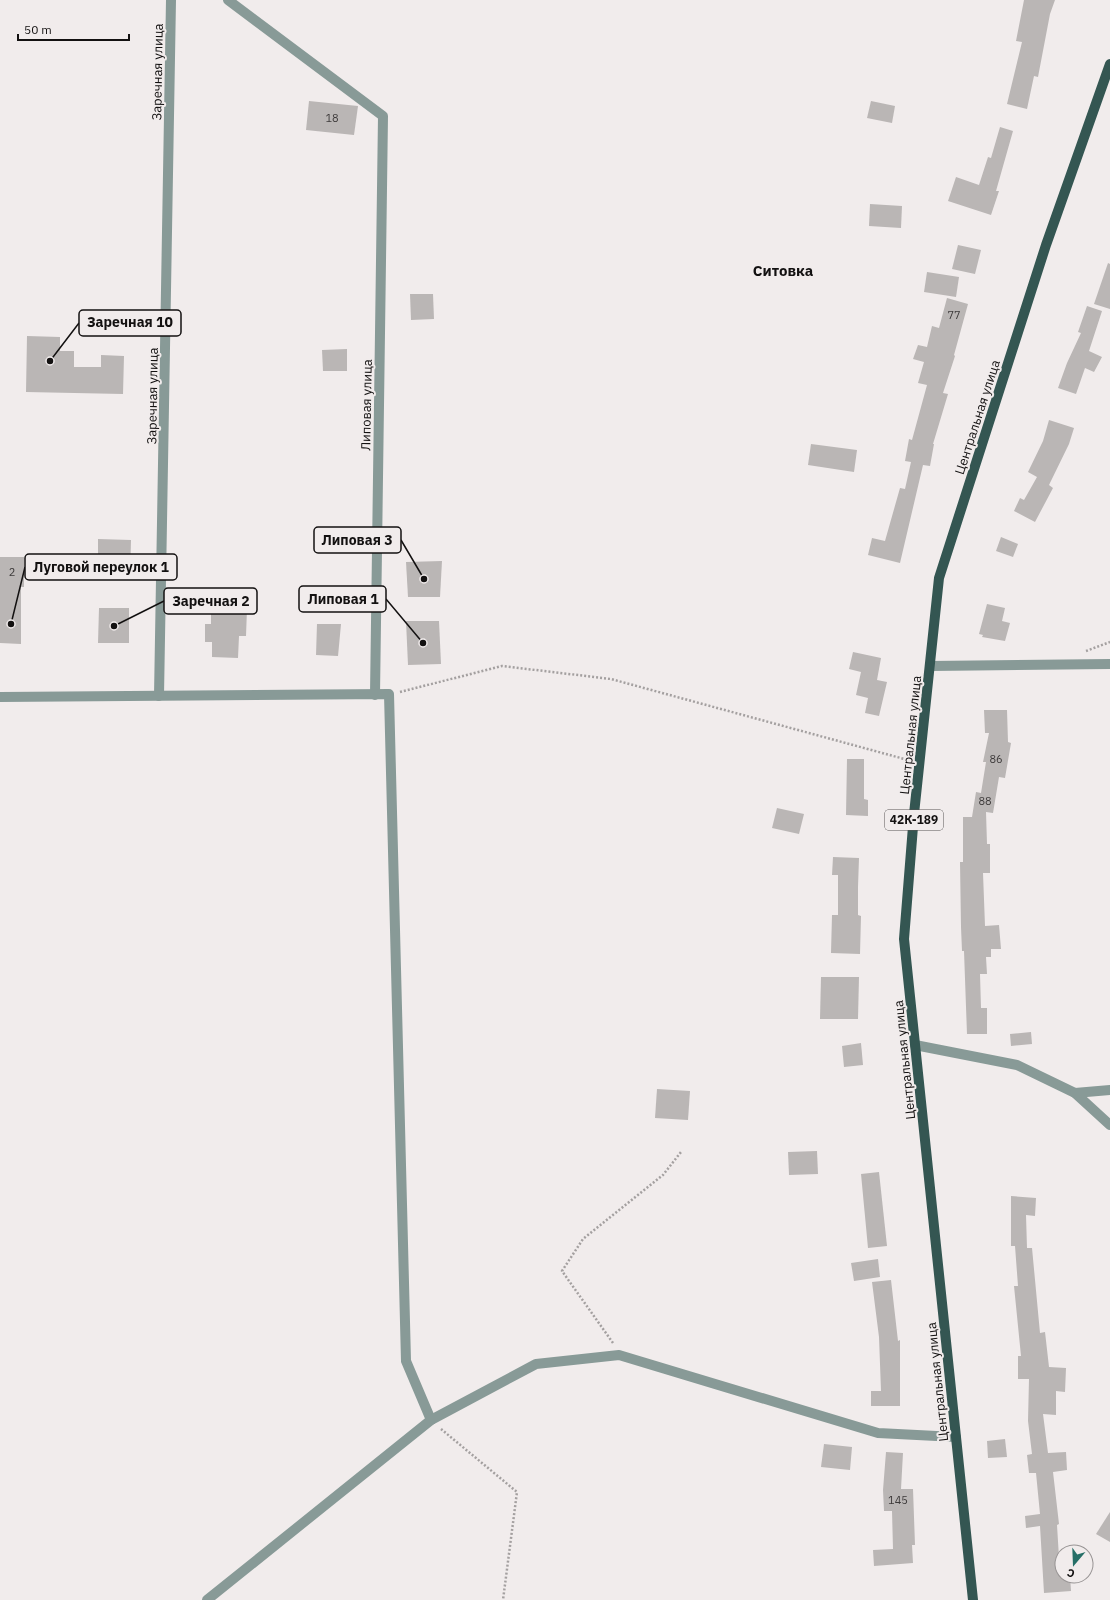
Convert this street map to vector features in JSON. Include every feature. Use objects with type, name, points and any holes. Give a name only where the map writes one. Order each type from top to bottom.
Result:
[{"type":"main road","name":"Центральная улица","points":[[973,1600],[904,939],[939,578],[1046,245],[1110,64]]},
{"type":"street","name":"Заречная улица","points":[[159,696],[171,0]]},
{"type":"street","name":"Липовая улица","points":[[228,0],[383,116],[374,695]]},
{"type":"street","points":[[931,666],[1110,664]]},
{"type":"street","points":[[0,697],[389,694],[406,1360],[431,1420]]},
{"type":"street","points":[[915,1045],[1017,1065],[1075,1093],[1110,1125]]},
{"type":"street","points":[[1075,1093],[1110,1090]]},
{"type":"street","points":[[206,1600],[431,1420],[536,1364],[622,1355],[878,1433],[956,1437]]},
{"type":"path","points":[[389,694],[502,666],[611,679],[920,763]]},
{"type":"path","points":[[622,1355],[562,1271],[583,1239],[663,1175],[681,1152]]},
{"type":"path","points":[[431,1420],[517,1492],[503,1600]]},
{"type":"building","points":[[1024,0],[1055,0],[1050,14],[1038,77],[1034,76],[1027,109],[1007,104],[1022,42],[1016,41]]},
{"type":"building","points":[[309,101],[358,106],[354,135],[306,130]]},
{"type":"building","points":[[871,101],[895,106],[892,123],[867,118]]},
{"type":"building","points":[[1000,127],[1013,131],[996,191],[999,191],[991,215],[948,201],[956,177],[979,185],[988,157],[991,158]]},
{"type":"building","points":[[870,204],[902,206],[901,228],[869,226]]},
{"type":"building","points":[[958,245],[981,250],[975,274],[952,269]]},
{"type":"building","points":[[1108,263],[1110,264],[1110,309],[1094,304]]},
{"type":"building","points":[[927,272],[959,277],[956,297],[924,292]]},
{"type":"building","points":[[410,294],[433,294],[434,319],[411,320]]},
{"type":"building","points":[[947,298],[968,304],[954,355],[955,356],[943,393],[948,394],[933,444],[930,466],[923,465],[900,563],[868,555],[872,538],[885,541],[900,488],[905,489],[911,462],[905,461],[909,439],[912,440],[927,385],[918,383],[924,362],[913,359],[918,345],[927,347],[932,326],[939,328]]},
{"type":"building","points":[[1087,306],[1102,311],[1089,351],[1102,357],[1094,372],[1085,368],[1076,394],[1058,388],[1067,363],[1081,333],[1078,332]]},
{"type":"building","points":[[27,336],[60,337],[60,351],[74,351],[74,367],[101,367],[101,355],[124,356],[123,394],[26,392]]},
{"type":"building","points":[[347,349],[347,371],[323,371],[322,350]]},
{"type":"building","points":[[1049,420],[1074,428],[1069,444],[1049,485],[1053,488],[1035,522],[1014,511],[1020,498],[1024,500],[1037,477],[1028,472],[1043,441]]},
{"type":"building","points":[[811,444],[857,450],[854,472],[808,465]]},
{"type":"building","points":[[1001,537],[1018,544],[1013,557],[996,551]]},
{"type":"building","points":[[98,539],[131,540],[130,578],[98,577]]},
{"type":"building","points":[[0,557],[24,557],[24,587],[21,587],[21,644],[0,643]]},
{"type":"building","points":[[442,561],[440,597],[408,597],[406,562]]},
{"type":"building","points":[[987,604],[1005,608],[1002,621],[1010,623],[1005,641],[982,637],[983,635],[979,634]]},
{"type":"building","points":[[99,608],[129,608],[129,643],[98,643]]},
{"type":"building","points":[[211,608],[247,609],[246,636],[239,636],[238,658],[212,657],[212,642],[205,642],[205,624],[211,624]]},
{"type":"building","points":[[406,621],[439,621],[441,664],[408,665]]},
{"type":"building","points":[[317,624],[341,624],[338,656],[316,655]]},
{"type":"building","points":[[853,652],[881,658],[877,680],[887,682],[879,716],[865,713],[868,698],[856,695],[861,672],[849,669]]},
{"type":"building","points":[[984,710],[1007,710],[1008,742],[1011,743],[1005,778],[999,777],[993,813],[986,812],[987,844],[990,844],[990,873],[983,873],[985,926],[999,925],[1001,949],[991,949],[991,957],[986,957],[987,974],[980,974],[981,1008],[987,1008],[987,1034],[967,1034],[964,951],[962,951],[961,927],[960,862],[963,862],[963,817],[972,817],[976,792],[981,793],[986,762],[983,762],[989,733],[985,733]]},
{"type":"building","points":[[847,759],[864,759],[864,799],[868,800],[868,816],[846,815]]},
{"type":"building","points":[[777,808],[804,814],[799,834],[772,828]]},
{"type":"building","points":[[833,857],[859,858],[858,915],[861,916],[860,954],[831,953],[832,915],[838,915],[838,875],[832,875]]},
{"type":"building","points":[[821,977],[859,977],[858,1019],[820,1019]]},
{"type":"building","points":[[1031,1032],[1032,1044],[1011,1046],[1010,1034]]},
{"type":"building","points":[[861,1043],[863,1065],[844,1067],[842,1046]]},
{"type":"building","points":[[657,1089],[690,1091],[688,1120],[655,1118]]},
{"type":"building","points":[[817,1151],[818,1174],[789,1175],[788,1152]]},
{"type":"building","points":[[879,1172],[887,1246],[868,1248],[861,1174]]},
{"type":"building","points":[[1011,1196],[1036,1198],[1035,1216],[1026,1215],[1027,1248],[1032,1248],[1040,1333],[1045,1332],[1049,1367],[1066,1368],[1065,1392],[1056,1391],[1056,1415],[1043,1414],[1048,1453],[1066,1452],[1067,1470],[1053,1472],[1059,1524],[1057,1525],[1058,1544],[1054,1544],[1054,1584],[1071,1584],[1071,1591],[1044,1593],[1040,1526],[1026,1528],[1025,1516],[1040,1514],[1036,1473],[1029,1473],[1027,1455],[1032,1454],[1028,1421],[1029,1379],[1018,1379],[1018,1356],[1021,1356],[1014,1286],[1018,1286],[1015,1246],[1011,1246]]},
{"type":"building","points":[[878,1259],[880,1277],[854,1281],[851,1263]]},
{"type":"building","points":[[891,1280],[898,1341],[900,1340],[900,1406],[871,1406],[871,1391],[881,1391],[879,1337],[872,1282]]},
{"type":"building","points":[[1005,1439],[1007,1457],[988,1458],[987,1441]]},
{"type":"building","points":[[824,1444],[852,1447],[850,1470],[821,1467]]},
{"type":"building","points":[[886,1452],[903,1453],[901,1489],[913,1489],[915,1545],[912,1545],[913,1563],[874,1566],[873,1550],[893,1549],[892,1511],[884,1511],[883,1490]]},
{"type":"building","points":[[1110,1512],[1110,1542],[1096,1534]]},
{"type":"place","name":"Заречная 10","points":[[50,361]]},
{"type":"place","name":"Липовая 3","points":[[424,579]]},
{"type":"place","name":"Луговой переулок 1","points":[[11,624]]},
{"type":"place","name":"Заречная 2","points":[[114,626]]},
{"type":"place","name":"Липовая 1","points":[[423,643]]},
{"type":"district","name":"Ситовка","points":[[783,271]]}]
